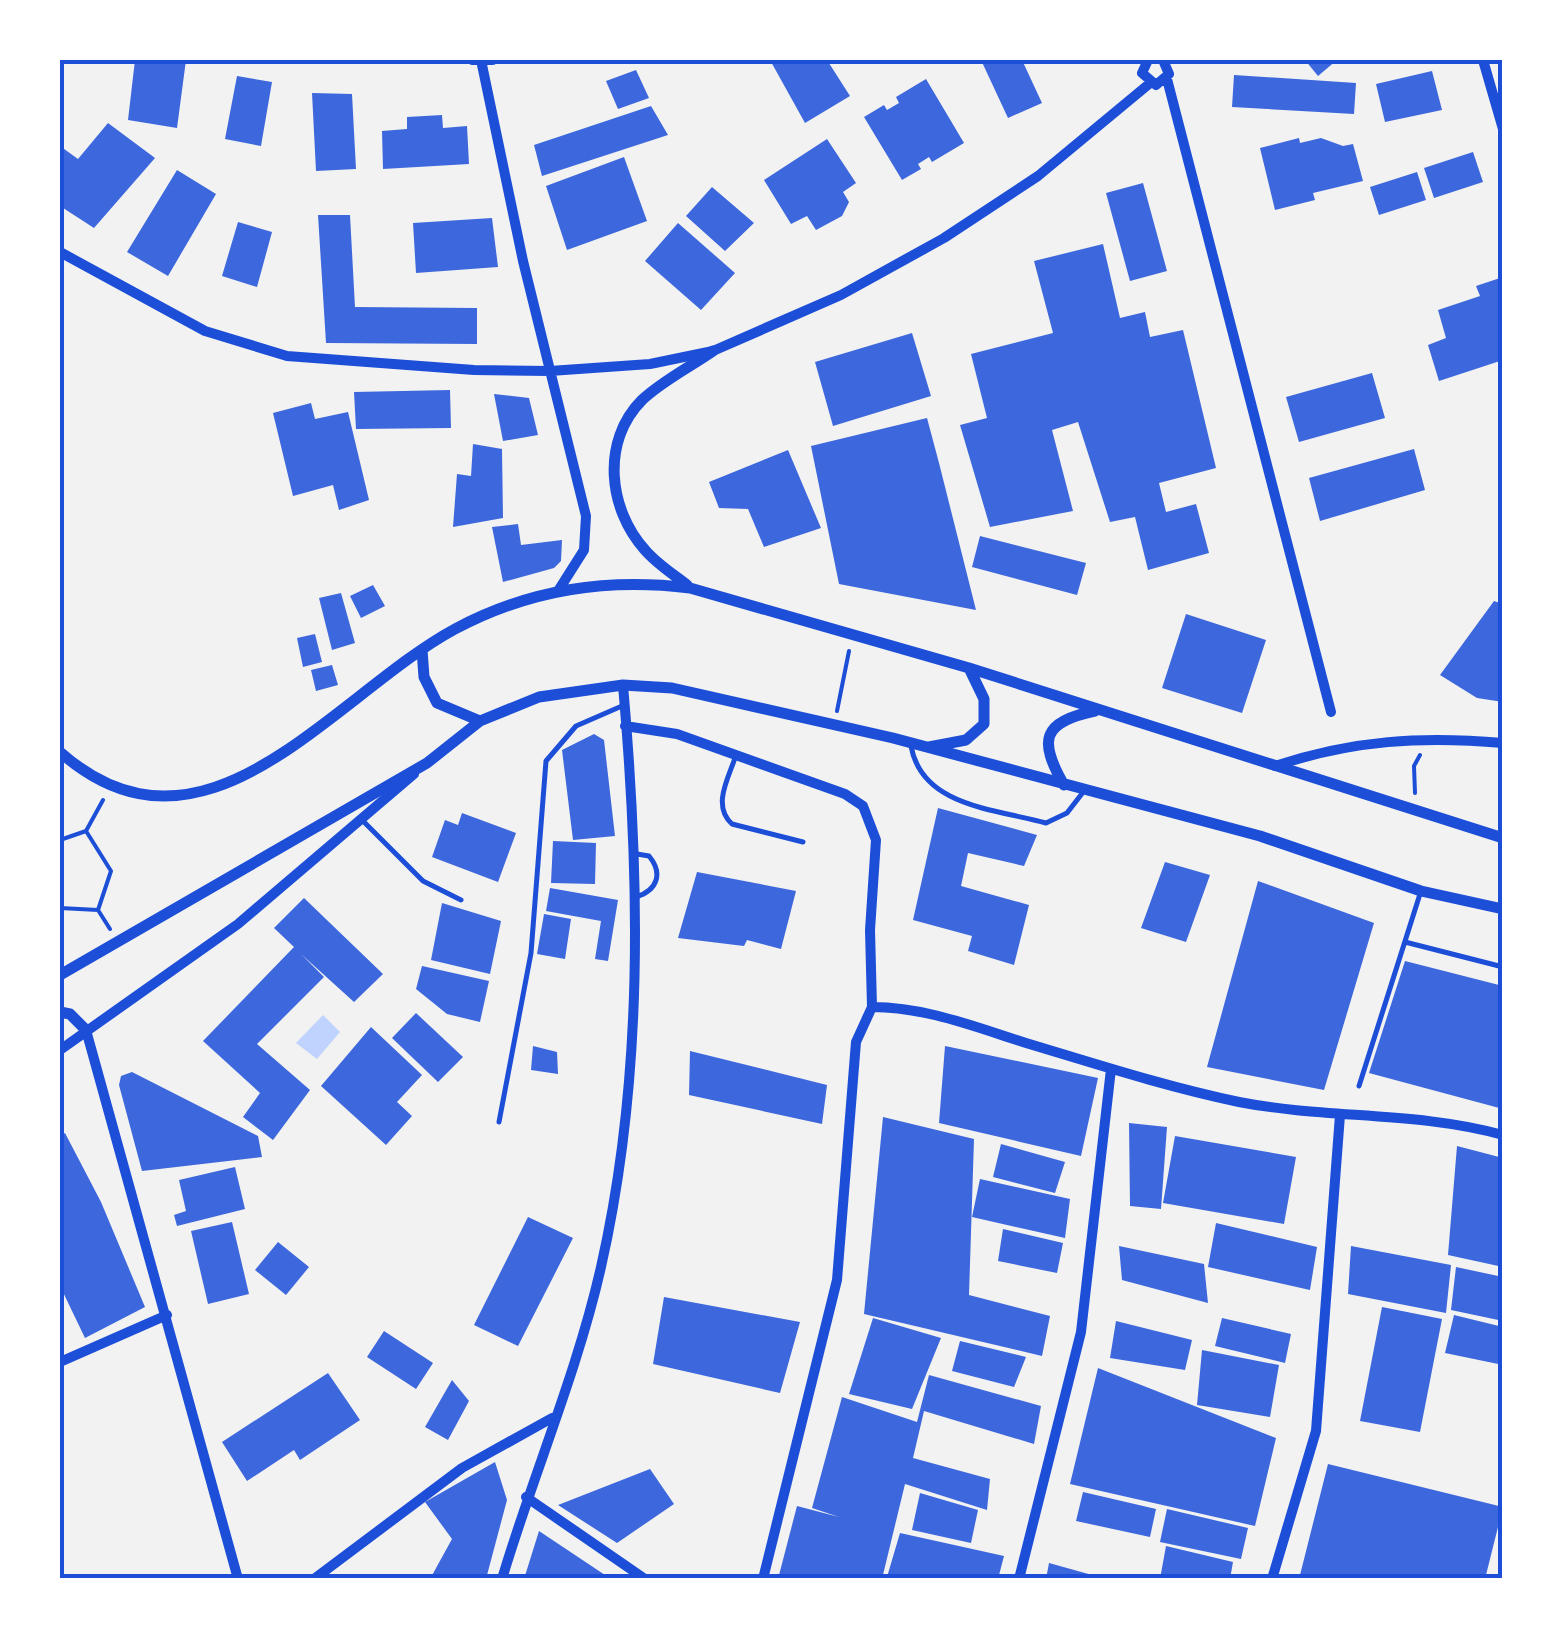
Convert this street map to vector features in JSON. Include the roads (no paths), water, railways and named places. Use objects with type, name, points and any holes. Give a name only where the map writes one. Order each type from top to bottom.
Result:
[{"type":"street","points":[[1148,60],[1142,73],[1149,84]]},
{"type":"street","points":[[690,588],[643,549],[620,509],[614,463],[627,418],[644,398],[714,351],[841,295],[944,238],[1038,176],[1179,60]]},
{"type":"street","points":[[1483,60],[1503,129]]},
{"type":"street","points":[[482,61],[587,529],[584,550],[558,591]]},
{"type":"street","points":[[1166,69],[1331,712]]},
{"type":"street","points":[[60,252],[190,324],[240,345],[343,361],[550,371],[650,364],[714,351]]},
{"type":"street","points":[[60,752],[111,788],[171,798],[235,779],[300,742],[422,650],[484,615],[558,591],[615,582],[690,588],[852,634],[1503,838]]},
{"type":"street","points":[[422,650],[424,676],[438,703],[462,718],[480,721]]},
{"type":"street","points":[[925,747],[966,740],[984,724],[984,699],[969,668]]},
{"type":"street","points":[[502,1579],[585,1326],[614,1203],[630,1043],[637,854],[623,685]]},
{"type":"street","points":[[60,1050],[238,924],[480,721],[539,697],[623,685],[723,697],[911,743],[1260,836],[1421,891],[1503,909]]},
{"type":"street","points":[[1064,785],[1050,762],[1048,737],[1056,724],[1099,710]]},
{"type":"street","points":[[626,726],[677,734],[735,758],[815,783],[863,806],[876,840],[870,930],[872,1007],[856,1042],[836,1280],[763,1579]]},
{"type":"street","points":[[1274,766],[1365,742],[1430,737],[1503,743]]},
{"type":"street","points":[[60,975],[116,939],[427,763]]},
{"type":"street","points":[[872,1007],[909,1007],[1111,1069],[1240,1102],[1340,1116],[1444,1122],[1503,1135]]},
{"type":"street","points":[[60,1012],[70,1014],[86,1030],[238,1579]]},
{"type":"street","points":[[1018,1579],[1081,1332],[1111,1069]]},
{"type":"street","points":[[1272,1579],[1316,1431],[1340,1116]]},
{"type":"street","points":[[60,1362],[167,1315]]},
{"type":"street","points":[[314,1579],[462,1468],[553,1418]]},
{"type":"street","points":[[526,1498],[645,1579]]},
{"type":"lane","points":[[499,1122],[531,953],[546,761],[576,726],[625,705]]},
{"type":"lane","points":[[911,743],[918,771],[928,786],[944,795],[1030,818],[1058,821],[1085,790]]},
{"type":"lane","points":[[735,758],[722,800],[725,818],[732,824],[803,842]]},
{"type":"lane","points":[[361,820],[423,882],[461,900]]},
{"type":"lane","points":[[636,897],[648,893],[658,880],[657,866],[648,856],[637,854]]},
{"type":"lane","points":[[1359,1086],[1421,891]]},
{"type":"lane","points":[[1404,942],[1503,967]]},
{"type":"water","points":[[323,1015],[340,1032],[317,1059],[296,1043]]}]
